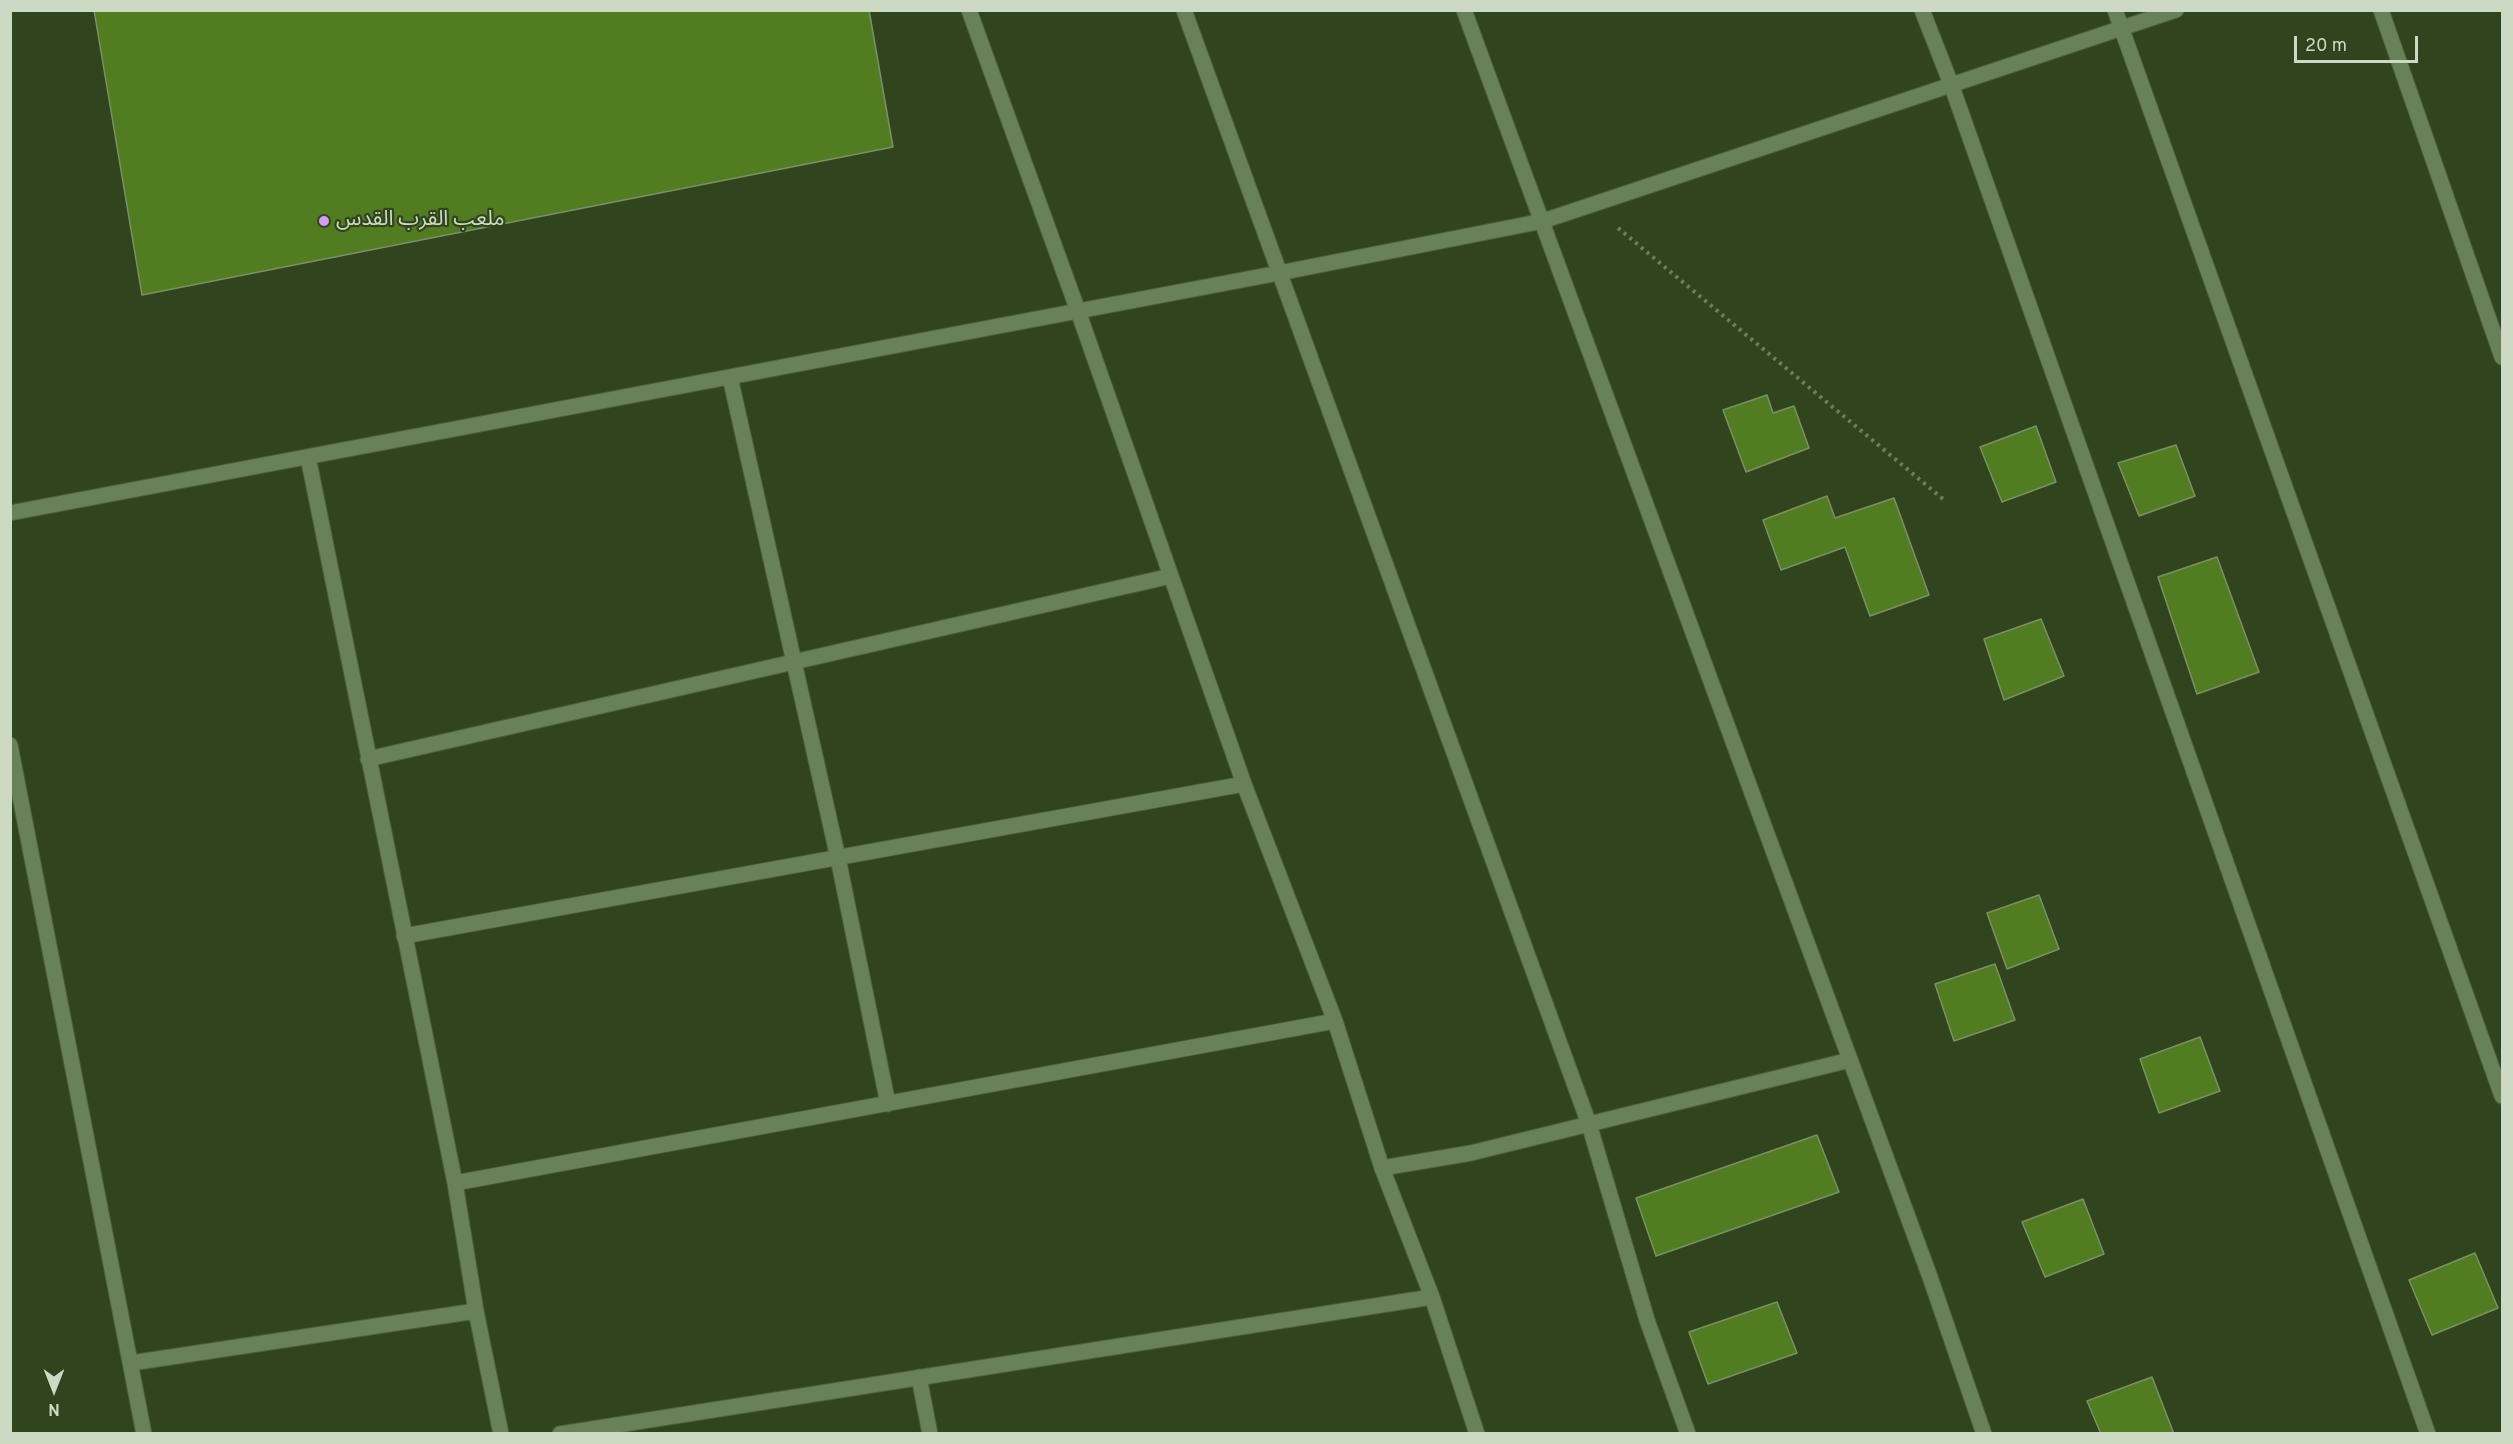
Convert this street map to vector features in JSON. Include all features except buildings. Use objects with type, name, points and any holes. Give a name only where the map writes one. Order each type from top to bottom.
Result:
[{"type":"street","points":[[969,10],[1078,311],[1244,784],[1335,1021],[1382,1168],[1432,1297],[1477,1434]]},
{"type":"street","points":[[1184,10],[1589,1124],[1647,1320],[1688,1434]]},
{"type":"street","points":[[1464,10],[1930,1277],[1984,1434]]},
{"type":"street","points":[[1922,10],[1951,84],[2428,1434]]},
{"type":"street","points":[[2115,10],[2502,1096]]},
{"type":"street","points":[[10,513],[1543,221],[2176,10]]},
{"type":"street","points":[[2381,10],[2502,357]]},
{"type":"street","points":[[730,377],[838,858],[888,1104]]},
{"type":"street","points":[[308,457],[455,1184],[476,1311],[501,1434]]},
{"type":"street","points":[[368,759],[1171,576]]},
{"type":"street","points":[[10,745],[144,1434]]},
{"type":"street","points":[[404,936],[1244,784]]},
{"type":"street","points":[[455,1184],[1335,1021]]},
{"type":"street","points":[[1382,1168],[1470,1153],[1850,1060]]},
{"type":"street","points":[[560,1434],[1432,1297]]},
{"type":"street","points":[[131,1364],[476,1311]]},
{"type":"street","points":[[919,1377],[930,1434]]},
{"type":"path","points":[[1590,204],[1942,499]]},
{"type":"place","name":"ملعب القرب القدس","points":[[324,221]]}]
